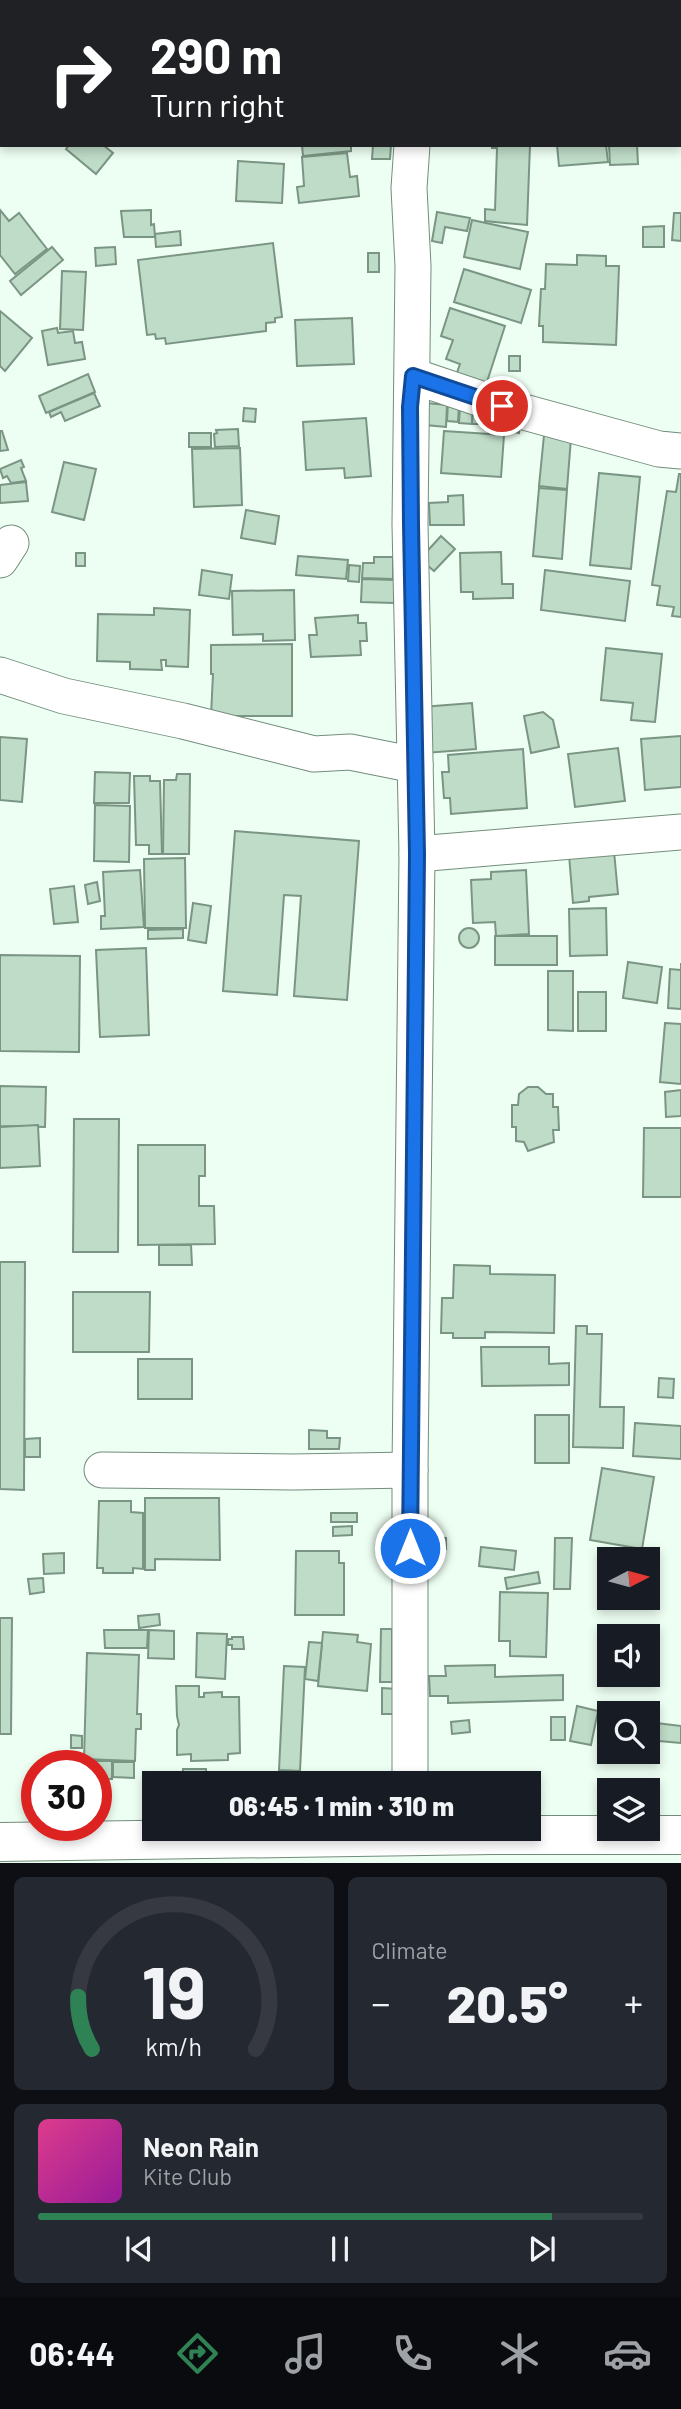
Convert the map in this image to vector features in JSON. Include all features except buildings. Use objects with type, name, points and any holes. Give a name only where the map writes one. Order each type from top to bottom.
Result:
[{"type":"highway","points":[[541,1834],[681,1835]]},
{"type":"highway","points":[[0,1842],[142,1839]]},
{"type":"street","points":[[410,1771],[410,1470],[417,854],[410,511],[413,266],[409,188],[412,147]]},
{"type":"street","points":[[413,376],[502,406],[659,449],[681,451]]},
{"type":"street","points":[[0,675],[64,696],[183,721],[314,754],[350,752],[415,765]]},
{"type":"street","points":[[417,854],[681,832]]},
{"type":"street","points":[[102,1470],[410,1470]]},
{"type":"route","points":[[410,1548],[417,854],[410,407],[413,376],[502,406]]}]
